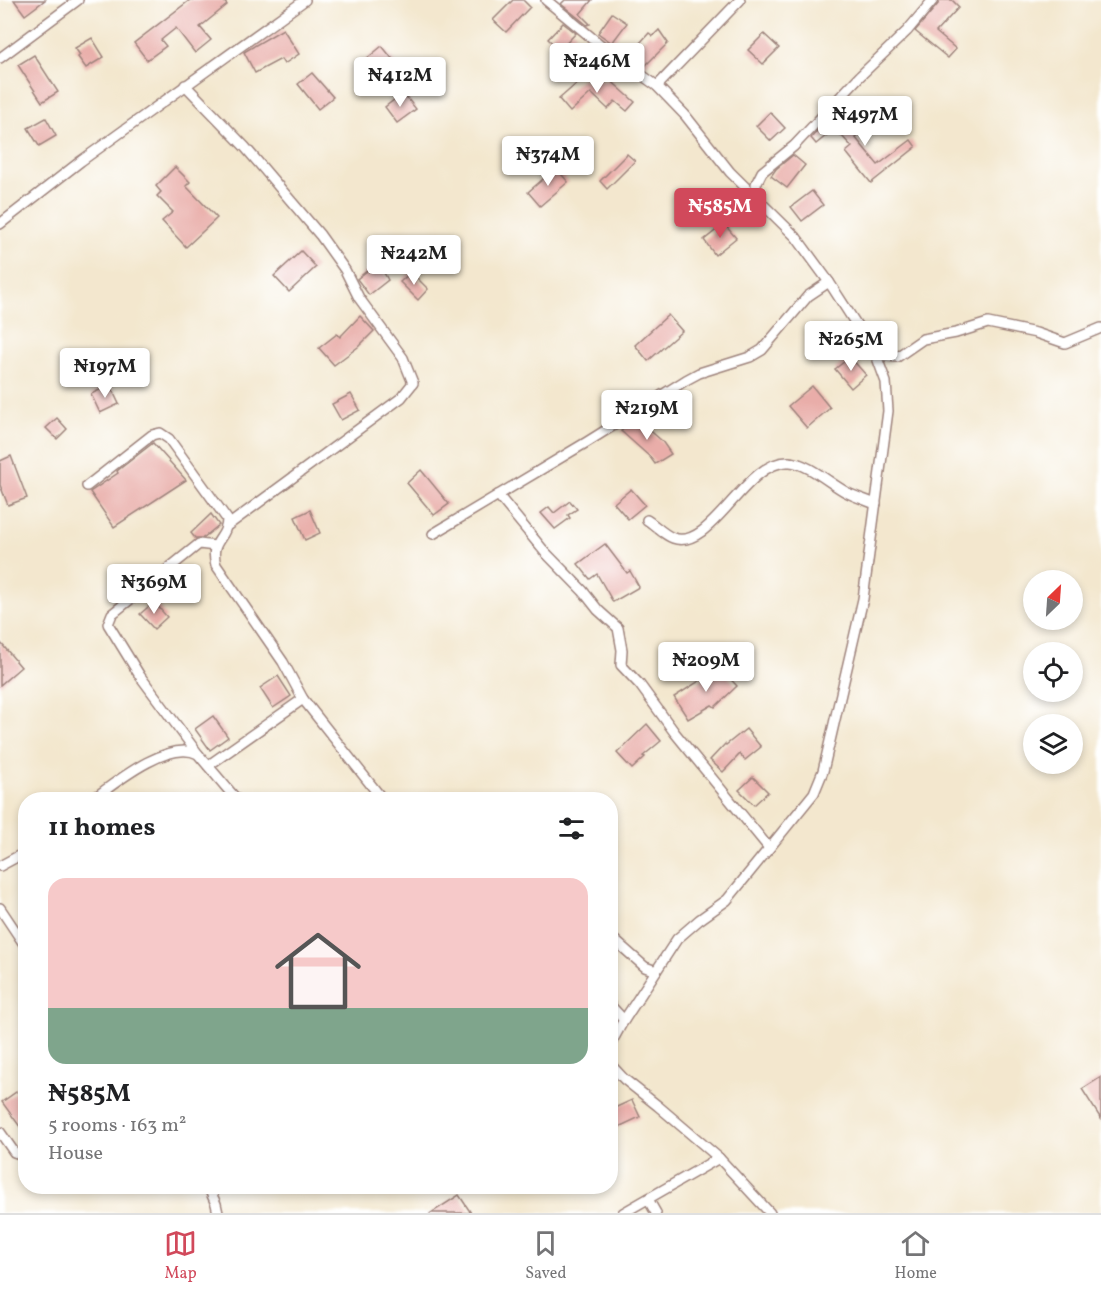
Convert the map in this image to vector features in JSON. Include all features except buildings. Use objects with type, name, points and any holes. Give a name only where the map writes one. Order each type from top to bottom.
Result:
[{"type":"street","points":[[0,58],[78,0]]},
{"type":"street","points":[[0,224],[185,85],[252,40],[305,0]]},
{"type":"street","points":[[546,0],[657,86],[685,115],[730,172],[796,237],[829,282],[876,355],[886,382],[888,411],[863,599],[823,771],[814,793],[727,900],[677,939],[618,1031]]},
{"type":"street","points":[[657,86],[740,0]]},
{"type":"street","points":[[757,199],[756,184],[762,172],[794,146],[859,77],[907,31],[933,0]]},
{"type":"street","points":[[185,85],[245,147],[320,235],[345,270],[359,298],[403,358],[413,383],[401,398],[227,526],[214,546],[213,554],[216,565],[283,662],[303,699],[377,792]]},
{"type":"street","points":[[433,534],[686,380],[699,373],[750,357],[762,350],[808,296],[829,282]]},
{"type":"street","points":[[876,355],[897,357],[923,339],[956,333],[988,323],[1035,333],[1065,343],[1101,328]]},
{"type":"street","points":[[87,486],[152,435],[160,433],[170,439],[227,519],[227,526]]},
{"type":"street","points":[[647,520],[674,538],[692,538],[721,515],[745,486],[771,465],[791,462],[815,472],[848,493],[876,504]]},
{"type":"street","points":[[498,495],[544,551],[598,610],[618,627],[622,650],[621,665],[640,685],[675,734],[769,848]]},
{"type":"street","points":[[214,546],[199,544],[112,614],[108,624],[140,676],[198,754],[210,765],[231,792]]},
{"type":"street","points":[[210,765],[303,699]]},
{"type":"street","points":[[103,792],[126,776],[171,752],[190,750],[198,754]]},
{"type":"street","points":[[0,866],[18,856]]},
{"type":"street","points":[[0,908],[18,935]]},
{"type":"street","points":[[618,943],[645,967],[656,971]]},
{"type":"street","points":[[618,1014],[624,1020]]},
{"type":"street","points":[[618,1073],[719,1158],[770,1213]]},
{"type":"street","points":[[0,1132],[14,1152],[18,1153]]},
{"type":"street","points":[[623,1213],[719,1158]]},
{"type":"street","points":[[212,1194],[218,1213]]},
{"type":"street","points":[[648,1199],[656,1213]]}]
